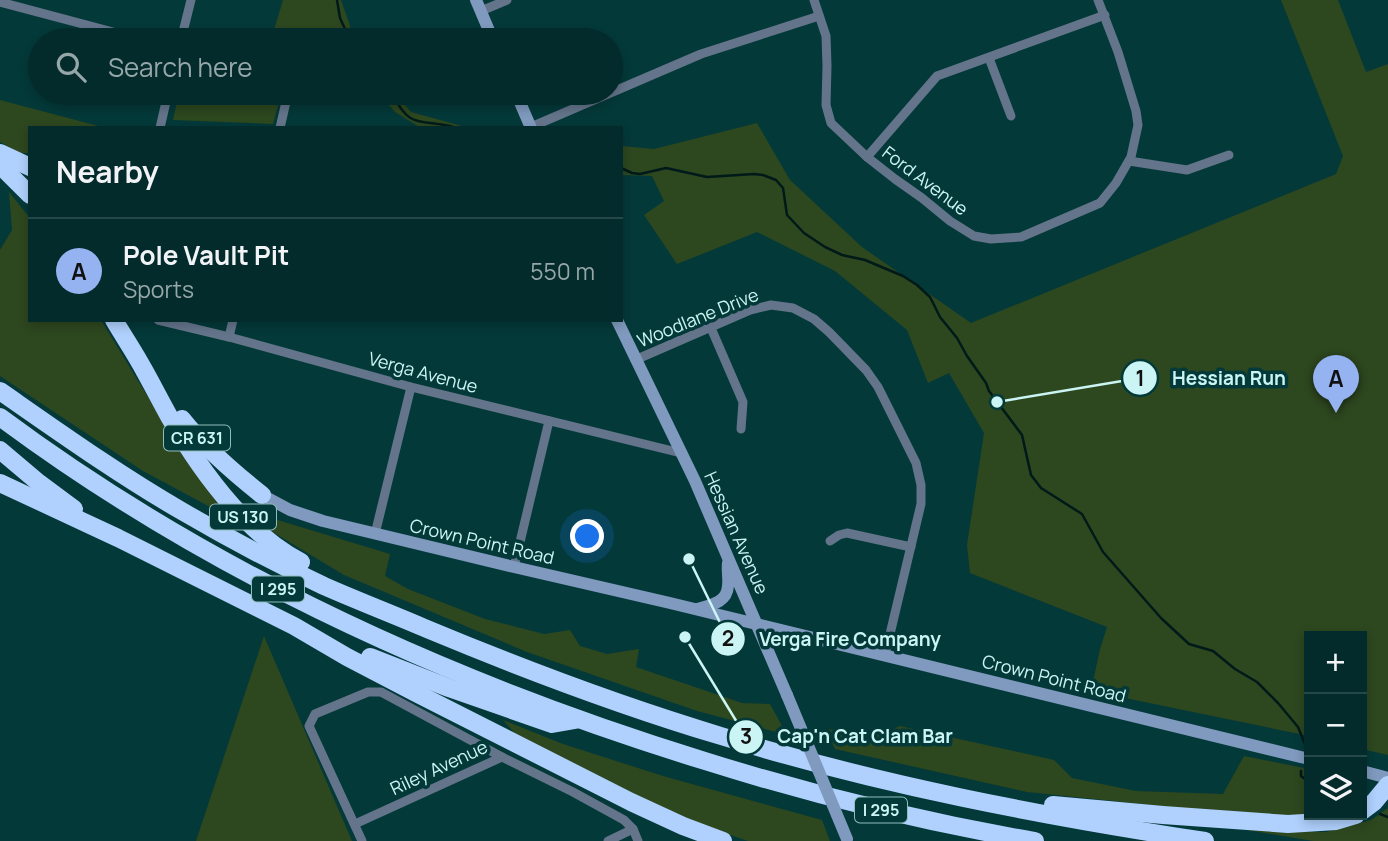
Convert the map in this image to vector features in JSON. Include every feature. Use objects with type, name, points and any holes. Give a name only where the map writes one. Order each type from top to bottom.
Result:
[{"type":"highway","points":[[0,153],[28,166]]},
{"type":"highway","points":[[0,164],[28,193]]},
{"type":"highway","name":"US 130","points":[[115,322],[191,452],[251,526],[284,552],[378,599],[391,614]]},
{"type":"highway","name":"CR 631","points":[[144,369],[198,439],[262,495]]},
{"type":"highway","name":"I 295","points":[[0,391],[106,464],[180,510],[255,551],[323,585],[547,677],[710,733],[877,778],[1102,825],[1205,841]]},
{"type":"highway","name":"I 295","points":[[0,417],[126,503],[201,547],[283,592],[442,666],[579,720],[706,762],[863,806],[1035,841]]},
{"type":"highway","points":[[0,450],[61,499],[118,538]]},
{"type":"highway","points":[[0,483],[118,538],[294,626],[404,687],[631,802],[723,841]]},
{"type":"highway","points":[[294,626],[405,672],[551,724],[579,720]]},
{"type":"highway","points":[[1367,807],[1388,785]]},
{"type":"highway","points":[[1010,807],[1036,804],[1287,824],[1339,820]]},
{"type":"main road","points":[[478,5],[489,28]]},
{"type":"main road","points":[[521,105],[530,126]]},
{"type":"main road","name":"Hessian Avenue","points":[[618,322],[681,453],[758,624],[847,840]]},
{"type":"main road","name":"Crown Point Road","points":[[262,495],[301,515],[374,534],[758,624],[1304,759]]},
{"type":"main road","points":[[695,609],[720,602],[725,597],[729,586],[729,559]]},
{"type":"main road","points":[[1367,773],[1388,778]]},
{"type":"street","points":[[184,28],[191,0]]},
{"type":"street","points":[[478,5],[507,0]]},
{"type":"street","name":"Ford Avenue","points":[[814,0],[825,36],[825,94],[831,123],[867,157],[950,221],[974,236],[991,239],[1021,237],[1100,203],[1129,161],[1138,125],[1136,111],[1098,0]]},
{"type":"street","points":[[0,2],[98,28]]},
{"type":"street","points":[[867,157],[937,76],[1105,15]]},
{"type":"street","points":[[623,88],[701,54],[819,16]]},
{"type":"street","points":[[989,58],[1011,116]]},
{"type":"street","points":[[160,126],[165,105]]},
{"type":"street","points":[[280,126],[285,105]]},
{"type":"street","points":[[536,126],[584,105]]},
{"type":"street","points":[[1129,161],[1186,170],[1229,155]]},
{"type":"street","name":"Woodlane Drive","points":[[635,360],[762,306],[778,305],[793,308],[814,319],[866,370],[878,387],[916,463],[920,485],[920,505],[885,655]]},
{"type":"street","name":"Verga Avenue","points":[[166,322],[411,387],[681,453]]},
{"type":"street","points":[[229,337],[233,322]]},
{"type":"street","points":[[711,328],[743,402],[741,429]]},
{"type":"street","points":[[374,534],[411,387]]},
{"type":"street","points":[[514,567],[549,421]]},
{"type":"street","points":[[830,541],[847,533],[911,547]]},
{"type":"street","points":[[362,841],[309,726],[315,713],[369,692],[381,692],[502,757]]},
{"type":"street","name":"Riley Avenue","points":[[355,824],[502,757],[573,792],[624,821],[633,830]]},
{"type":"street","points":[[608,841],[633,830],[638,841]]},
{"type":"green space","points":[[283,0],[341,0],[351,28],[275,28]]},
{"type":"green space","points":[[1281,0],[1338,0],[1366,72],[1388,64],[1388,755],[1367,750],[1367,631],[1304,631],[1304,735],[1091,691],[1107,627],[970,573],[967,545],[984,433],[949,373],[928,383],[907,330],[835,271],[757,232],[677,264],[644,215],[664,201],[652,176],[623,175],[623,146],[654,149],[757,123],[790,180],[862,247],[971,323],[1336,174],[1343,156]]},
{"type":"green space","points":[[0,100],[98,126],[28,126],[28,153],[20,153],[0,142]]},
{"type":"green space","points":[[176,105],[278,105],[273,124],[173,120]]},
{"type":"green space","points":[[389,105],[405,105],[411,112],[462,126],[418,126],[395,112]]},
{"type":"green space","points":[[9,192],[28,216],[28,322],[102,322],[162,420],[225,515],[143,471],[0,376],[0,250],[12,230]]},
{"type":"green space","points":[[271,518],[390,554],[385,576],[408,589],[485,619],[544,634],[570,630],[580,646],[607,654],[639,649],[636,667],[742,703],[770,704],[787,735],[697,711],[527,652],[344,575],[266,528]]},
{"type":"green space","points":[[264,636],[352,841],[196,841]]},
{"type":"green space","points":[[503,720],[563,744],[663,776],[822,820],[830,841],[748,841],[691,822],[519,738]]},
{"type":"green space","points":[[900,726],[1054,760],[1072,778],[1136,791],[1223,794],[1244,756],[1304,768],[1304,816],[1238,814],[1027,792],[835,749],[825,729],[884,733]]},
{"type":"green space","points":[[1388,808],[1388,841],[1313,841],[1247,830],[1326,832],[1371,820]]},
{"type":"waterway","points":[[337,0],[345,28]]},
{"type":"waterway","points":[[398,105],[412,119],[448,126]]},
{"type":"waterway","points":[[623,169],[640,174],[666,168],[707,177],[754,174],[776,180],[783,188],[787,215],[804,233],[842,255],[865,260],[917,285],[930,297],[940,317],[957,338],[989,391],[1022,435],[1031,475],[1041,488],[1082,514],[1103,552],[1161,618],[1189,644],[1213,651],[1257,682],[1298,727],[1304,742]]},
{"type":"waterway","points":[[1301,771],[1304,778]]},
{"type":"waterway","points":[[1380,814],[1388,817]]},
{"type":"place","name":"Hessian Run","points":[[997,402]]},
{"type":"place","name":"Pole Vault Pit","points":[[1336,413]]},
{"type":"place","name":"Verga Fire Company","points":[[689,559]]},
{"type":"place","name":"Cap'n Cat Clam Bar","points":[[685,637]]}]
